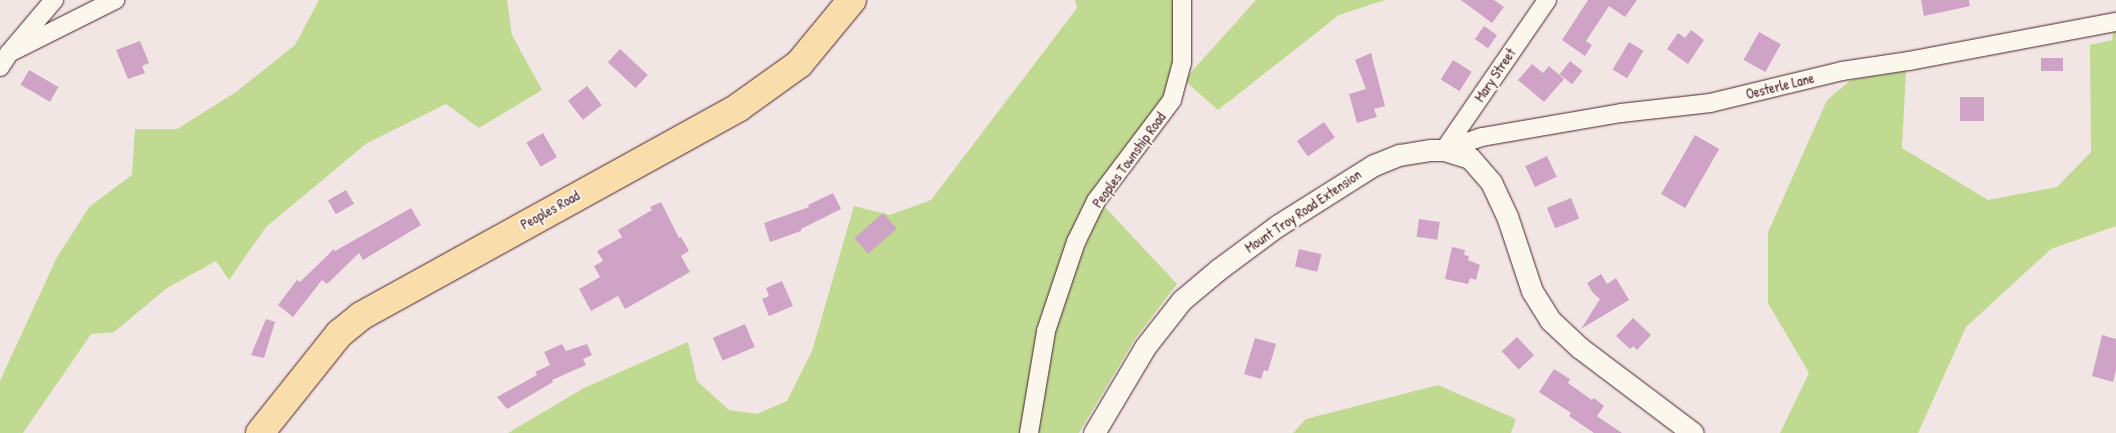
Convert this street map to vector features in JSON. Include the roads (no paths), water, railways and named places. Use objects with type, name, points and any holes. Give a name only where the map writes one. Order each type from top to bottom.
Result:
[{"type":"main road","name":"Peoples Road","points":[[260,433],[339,334],[361,316],[739,107],[799,64],[852,0]]},
{"type":"street","points":[[3,57],[54,0]]},
{"type":"street","points":[[3,57],[115,0]]},
{"type":"street","name":"Peoples Township Road","points":[[1029,433],[1046,331],[1076,242],[1096,201],[1172,100],[1182,62],[1182,0]]},
{"type":"street","name":"Mary Street","points":[[1444,150],[1546,0]]},
{"type":"street","name":"Oesterle Lane","points":[[1444,150],[1482,137],[1621,113],[1710,103],[1842,71],[1909,61],[2116,22]]},
{"type":"street","name":"Mount Troy Road Extension","points":[[1094,433],[1145,347],[1182,300],[1219,269],[1277,226],[1374,164],[1415,151],[1444,150],[1470,158],[1491,182],[1507,216],[1532,291],[1550,320],[1580,348],[1693,433]]}]
